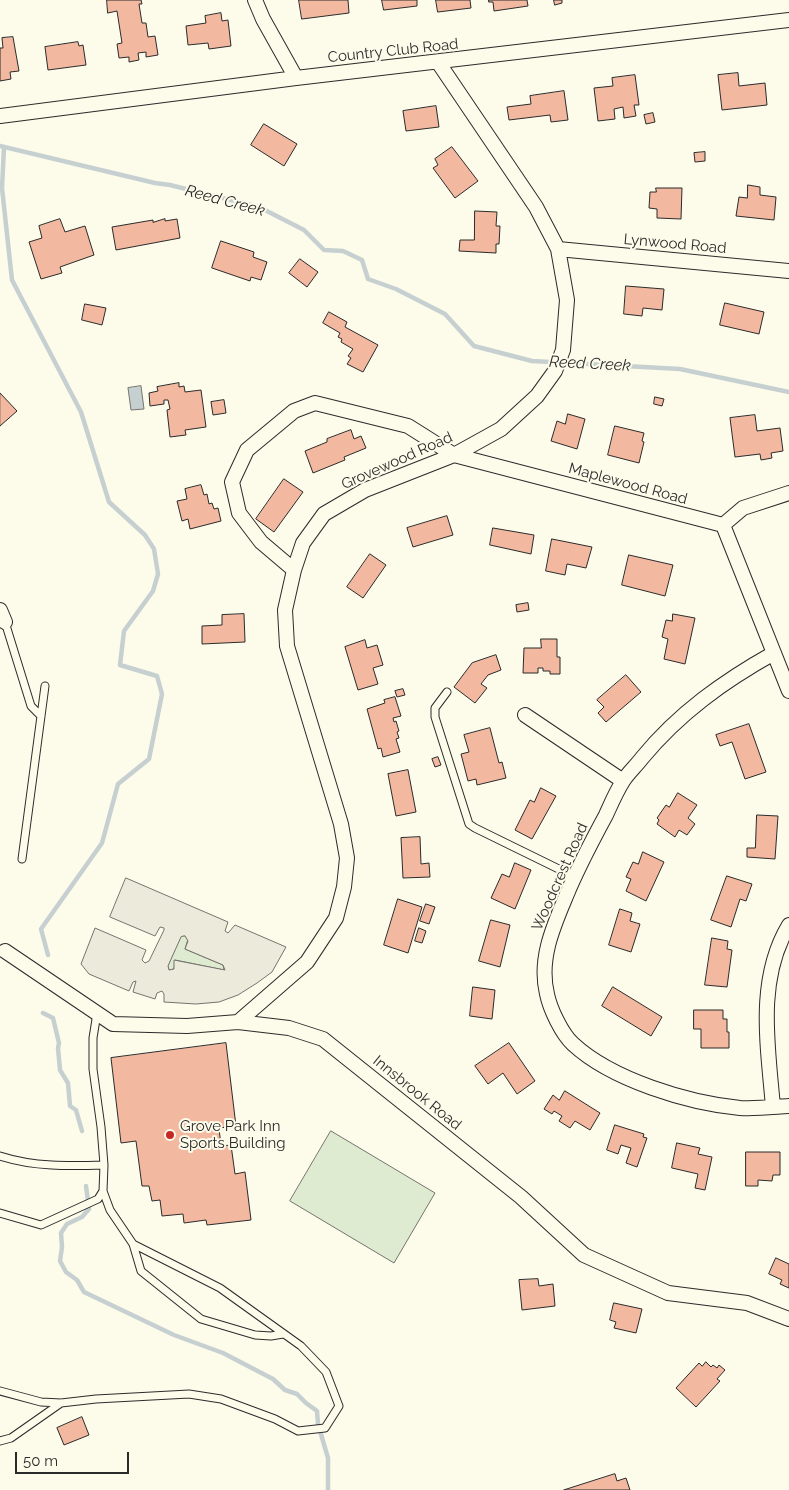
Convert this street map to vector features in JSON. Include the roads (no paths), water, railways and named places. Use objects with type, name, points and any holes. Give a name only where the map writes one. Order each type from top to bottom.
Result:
[{"type":"street","points":[[255,0],[263,19],[296,78]]},
{"type":"street","name":"Country Club Road","points":[[0,116],[296,78],[789,20]]},
{"type":"street","name":"Grovewood Road","points":[[238,1022],[307,962],[336,918],[344,887],[347,858],[341,824],[287,646],[286,610],[294,570],[303,543],[324,514],[364,490],[454,455],[501,429],[537,396],[556,371],[563,350],[567,300],[558,249],[536,207],[438,62]]},
{"type":"street","name":"Lynwood Road","points":[[558,249],[789,271]]},
{"type":"street","name":"Maplewood Road","points":[[294,570],[261,542],[239,513],[232,482],[247,450],[294,411],[315,403],[408,426],[454,455],[723,525]]},
{"type":"street","points":[[789,493],[743,508],[723,525],[789,691]]},
{"type":"street","name":"Woodcrest Road","points":[[774,652],[737,674],[701,699],[659,738],[623,781],[574,877],[557,918],[545,953],[544,975],[547,995],[558,1022],[572,1043],[598,1063],[631,1079],[670,1094],[708,1103],[742,1108],[789,1106]]},
{"type":"street","points":[[525,715],[623,781]]},
{"type":"street","points":[[773,1107],[767,1042],[767,990],[774,958],[789,925]]},
{"type":"street","name":"Innsbrook Road","points":[[2,950],[113,1024],[188,1026],[238,1022],[289,1028],[323,1039],[521,1198],[584,1254],[668,1293],[747,1303],[789,1320]]},
{"type":"lane","points":[[3,616],[31,706],[41,716]]},
{"type":"lane","points":[[22,859],[44,686]]},
{"type":"lane","points":[[447,692],[435,708],[436,717],[469,824],[574,877]]},
{"type":"lane","points":[[97,1012],[93,1038],[93,1069],[104,1165],[103,1191],[110,1210],[133,1244],[141,1271],[201,1319],[254,1335],[271,1336],[283,1334]]},
{"type":"lane","points":[[0,1156],[15,1161],[56,1166],[104,1165]]},
{"type":"lane","points":[[0,1213],[41,1225],[98,1199],[103,1191]]},
{"type":"lane","points":[[0,1391],[40,1402],[61,1403],[96,1399],[189,1394],[221,1399],[298,1431],[326,1428],[339,1406],[326,1372],[300,1346],[220,1288],[133,1244]]},
{"type":"lane","points":[[0,1442],[12,1438],[61,1403]]},
{"type":"waterway","name":"Reed Creek","points":[[0,146],[259,207],[304,230],[324,250],[343,251],[362,260],[368,279],[396,289],[445,314],[474,346],[532,361],[680,369],[789,392]]},
{"type":"waterway","points":[[4,147],[2,188],[12,280],[81,412],[109,502],[145,535],[154,549],[158,574],[153,591],[124,631],[120,665],[157,676],[162,694],[149,759],[118,784],[102,843],[41,929],[48,955]]},
{"type":"waterway","points":[[43,1013],[53,1018],[59,1043],[60,1070],[68,1083],[70,1106],[76,1110],[82,1131]]},
{"type":"waterway","points":[[86,1186],[89,1209],[82,1217],[67,1224],[61,1233],[60,1261],[66,1272],[77,1280],[84,1292],[174,1335],[223,1353],[273,1379],[285,1390],[297,1394],[317,1411],[318,1424],[328,1458],[328,1490]]},
{"type":"place","name":"Grove Park Inn Sports Building","points":[[170,1135]]}]
